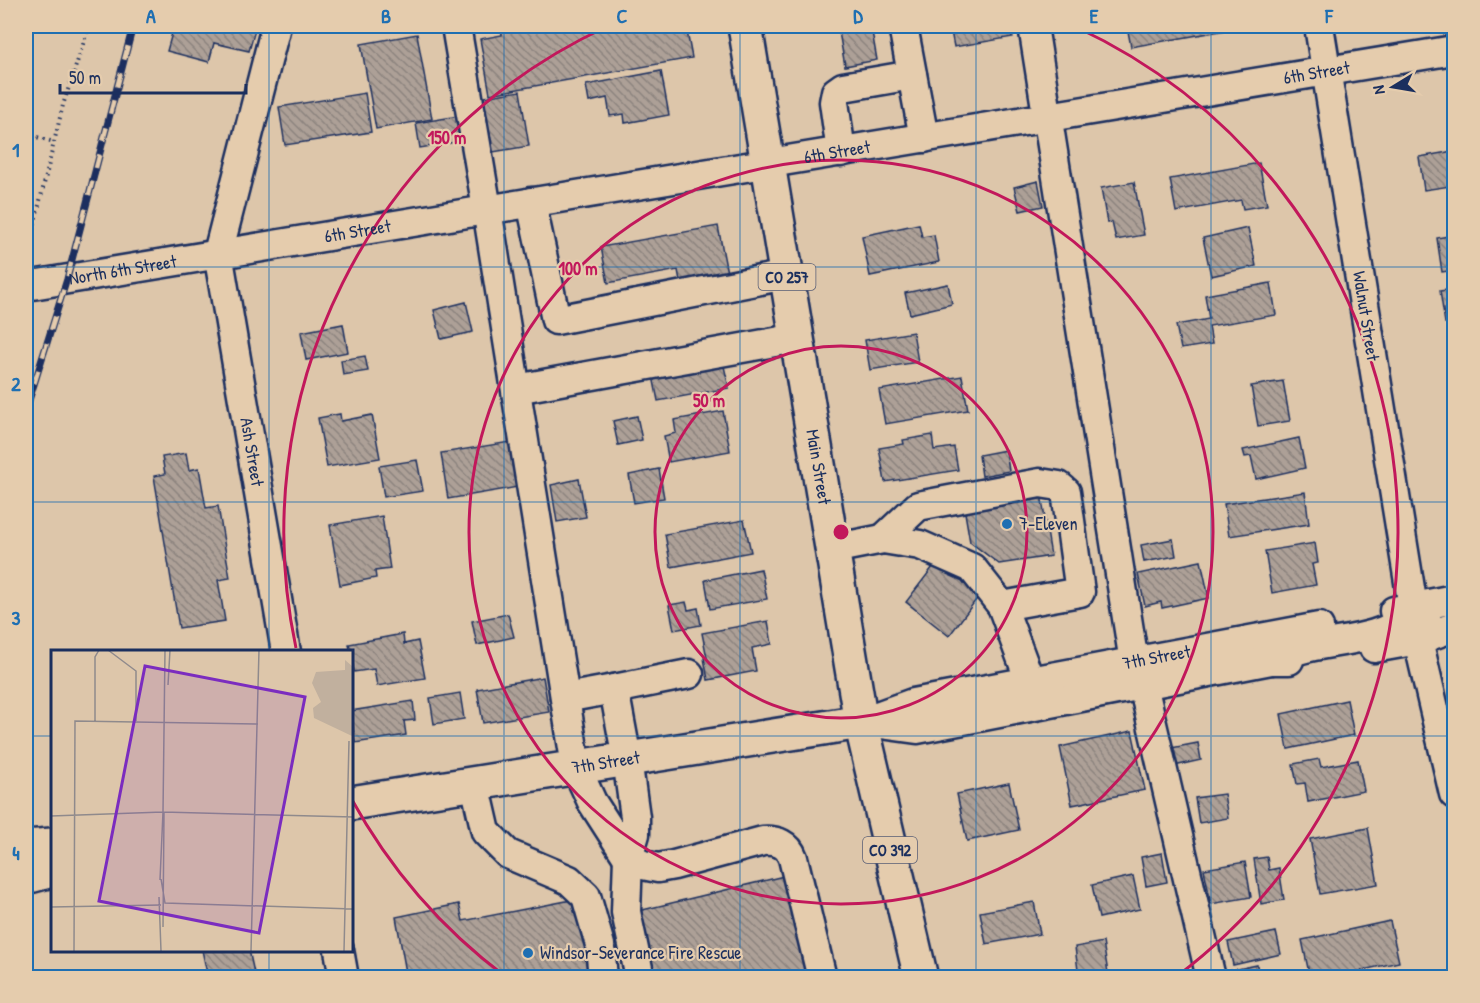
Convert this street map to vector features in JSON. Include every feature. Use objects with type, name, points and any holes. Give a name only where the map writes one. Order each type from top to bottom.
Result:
[{"type":"main road","name":"Main Street","points":[[745,26],[861,722],[921,978]]},
{"type":"main road","name":"7th Street","points":[[352,803],[861,722]]},
{"type":"main road","points":[[26,847],[51,845]]},
{"type":"main road","points":[[26,877],[51,870]]},
{"type":"street","points":[[218,253],[276,26]]},
{"type":"street","points":[[456,26],[576,767],[592,802],[628,858],[643,865],[658,868],[674,865],[775,840],[785,845],[793,858],[822,978]]},
{"type":"street","points":[[903,26],[924,138]]},
{"type":"street","points":[[1033,26],[1138,674],[1211,978]]},
{"type":"street","name":"Walnut Street","points":[[1319,26],[1413,607]]},
{"type":"street","name":"6th Street","points":[[218,253],[1455,51]]},
{"type":"street","points":[[841,152],[834,102],[836,92],[843,87],[912,75]]},
{"type":"street","points":[[531,202],[556,320],[786,275]]},
{"type":"street","name":"North 6th Street","points":[[26,286],[218,253]]},
{"type":"street","name":"Ash Street","points":[[218,253],[286,650]]},
{"type":"street","points":[[516,389],[797,338]]},
{"type":"street","points":[[883,539],[918,506],[1040,483],[1059,486],[1066,492],[1080,592],[1002,606]]},
{"type":"street","points":[[832,549],[883,539],[920,545],[972,568],[1002,606],[1030,681]]},
{"type":"street","name":"7th Street","points":[[861,722],[917,729],[1138,674],[1271,637],[1455,600]]},
{"type":"street","points":[[1271,660],[1297,650],[1366,637],[1387,630],[1410,616],[1413,607]]},
{"type":"street","points":[[1455,618],[1425,630],[1418,640],[1455,794]]},
{"type":"street","name":"7th Street","points":[[861,722],[913,703],[1030,681],[1138,674],[1271,660],[1301,660],[1418,640],[1455,627]]},
{"type":"street","points":[[565,698],[689,674]]},
{"type":"street","points":[[614,689],[635,817],[635,834],[628,858],[626,912],[640,978]]},
{"type":"street","points":[[475,783],[486,832],[508,854],[569,880],[586,896],[600,945],[603,978]]},
{"type":"street","points":[[339,952],[344,978]]},
{"type":"path","points":[[26,260],[63,105],[89,26]]},
{"type":"path","points":[[26,134],[54,142]]},
{"type":"building","points":[[174,26],[256,26],[249,51],[214,43],[209,62],[167,51]]},
{"type":"building","points":[[501,26],[686,26],[692,58],[490,94],[480,39],[502,35]]},
{"type":"building","points":[[838,26],[871,26],[877,60],[845,66]]},
{"type":"building","points":[[950,26],[1011,26],[1013,37],[954,47]]},
{"type":"building","points":[[1127,26],[1237,26],[1237,28],[1131,47]]},
{"type":"building","points":[[417,34],[432,119],[376,129],[361,44]]},
{"type":"building","points":[[661,71],[669,115],[625,123],[624,114],[610,116],[607,98],[589,102],[586,85]]},
{"type":"building","points":[[520,91],[529,146],[487,153],[478,98]]},
{"type":"building","points":[[365,93],[371,132],[285,145],[279,107]]},
{"type":"building","points":[[458,116],[463,141],[420,148],[416,123]]},
{"type":"building","points":[[1454,151],[1454,198],[1452,199],[1450,186],[1424,190],[1419,157]]},
{"type":"building","points":[[1259,163],[1267,205],[1243,209],[1241,200],[1176,212],[1170,179]]},
{"type":"building","points":[[1038,181],[1043,206],[1020,211],[1014,187]]},
{"type":"building","points":[[1134,182],[1144,235],[1116,240],[1112,222],[1107,223],[1101,188]]},
{"type":"building","points":[[919,224],[922,237],[934,235],[939,262],[870,276],[862,236]]},
{"type":"building","points":[[718,226],[727,273],[680,281],[678,270],[608,283],[601,247]]},
{"type":"building","points":[[1248,228],[1256,266],[1211,276],[1203,238]]},
{"type":"building","points":[[1454,235],[1454,270],[1442,272],[1437,238]]},
{"type":"building","points":[[1271,283],[1276,315],[1209,326],[1212,344],[1181,349],[1176,325],[1209,319],[1205,295]]},
{"type":"building","points":[[948,284],[952,304],[910,314],[905,293]]},
{"type":"building","points":[[1454,289],[1454,321],[1445,323],[1440,291]]},
{"type":"building","points":[[466,302],[473,332],[441,339],[434,310]]},
{"type":"building","points":[[343,324],[348,352],[306,360],[301,332]]},
{"type":"building","points":[[913,332],[918,362],[870,370],[865,340]]},
{"type":"building","points":[[365,356],[368,371],[343,375],[341,360]]},
{"type":"building","points":[[723,362],[729,388],[658,401],[652,371]]},
{"type":"building","points":[[962,376],[968,410],[885,424],[879,390]]},
{"type":"building","points":[[1283,381],[1290,421],[1258,426],[1251,386]]},
{"type":"building","points":[[723,411],[730,451],[669,462],[664,436],[676,433],[674,420]]},
{"type":"building","points":[[340,414],[341,421],[372,415],[380,458],[327,467],[318,418]]},
{"type":"building","points":[[637,416],[642,440],[618,445],[613,421]]},
{"type":"building","points":[[932,435],[934,450],[954,447],[958,470],[885,482],[879,448],[904,444],[903,440]]},
{"type":"building","points":[[1299,438],[1305,468],[1256,479],[1251,456],[1245,457],[1243,450]]},
{"type":"building","points":[[510,442],[518,487],[448,499],[441,453]]},
{"type":"building","points":[[1006,450],[1009,471],[982,476],[979,455]]},
{"type":"building","points":[[186,453],[189,470],[199,468],[206,508],[218,506],[230,578],[218,580],[225,621],[179,628],[154,476],[165,474],[162,457]]},
{"type":"building","points":[[417,460],[423,491],[384,497],[379,466]]},
{"type":"building","points":[[659,469],[664,498],[634,503],[629,475]]},
{"type":"building","points":[[579,479],[586,517],[557,522],[551,485]]},
{"type":"building","points":[[1305,492],[1309,524],[1229,536],[1224,504]]},
{"type":"building","name":"7-Eleven","points":[[1041,494],[1051,556],[999,564],[970,542],[964,507]]},
{"type":"building","points":[[382,516],[390,569],[375,571],[376,578],[340,585],[330,525]]},
{"type":"building","points":[[744,520],[751,552],[671,567],[665,534]]},
{"type":"building","points":[[1173,539],[1176,556],[1144,562],[1141,545]]},
{"type":"building","points":[[1315,543],[1318,563],[1312,564],[1316,585],[1272,593],[1265,551]]},
{"type":"building","points":[[939,559],[982,592],[949,636],[906,602]]},
{"type":"building","points":[[1201,561],[1209,598],[1162,608],[1161,602],[1145,606],[1138,574]]},
{"type":"building","points":[[761,569],[767,599],[710,609],[705,580]]},
{"type":"building","points":[[686,602],[688,610],[698,608],[701,625],[674,630],[669,605]]},
{"type":"building","points":[[508,614],[514,637],[477,645],[472,621]]},
{"type":"building","points":[[768,621],[772,644],[752,648],[756,671],[708,680],[702,633]]},
{"type":"building","points":[[403,634],[404,644],[418,641],[425,678],[377,686],[374,669],[354,672],[352,650],[349,644]]},
{"type":"building","points":[[543,677],[549,712],[483,723],[477,689]]},
{"type":"building","points":[[460,693],[464,719],[434,724],[430,698]]},
{"type":"building","points":[[1347,700],[1354,735],[1288,749],[1281,714]]},
{"type":"building","points":[[413,701],[415,720],[404,721],[406,735],[355,743],[352,711]]},
{"type":"building","points":[[1132,731],[1145,790],[1072,805],[1060,747]]},
{"type":"building","points":[[1198,743],[1201,760],[1174,766],[1171,748]]},
{"type":"building","points":[[1319,759],[1321,767],[1358,760],[1364,791],[1308,802],[1305,783],[1297,784],[1293,764]]},
{"type":"building","points":[[1009,783],[1019,830],[967,841],[957,794]]},
{"type":"building","points":[[1224,794],[1228,818],[1199,823],[1195,798]]},
{"type":"building","points":[[1368,828],[1378,884],[1320,894],[1310,839]]},
{"type":"building","points":[[1162,853],[1167,882],[1146,886],[1141,857]]},
{"type":"building","points":[[1267,857],[1269,870],[1279,868],[1284,900],[1261,904],[1254,859]]},
{"type":"building","points":[[1245,862],[1251,897],[1211,904],[1204,869]]},
{"type":"building","points":[[784,876],[808,978],[649,978],[634,912]]},
{"type":"building","points":[[1133,876],[1140,909],[1099,918],[1092,885]]},
{"type":"building","points":[[577,899],[594,978],[407,978],[396,917],[459,904],[463,921]]},
{"type":"building","points":[[1034,902],[1040,934],[986,944],[980,912]]},
{"type":"building","points":[[1390,921],[1399,962],[1327,978],[1310,978],[1302,940]]},
{"type":"building","points":[[1276,932],[1281,954],[1233,965],[1228,942]]},
{"type":"building","points":[[1103,942],[1108,973],[1079,978],[1075,947]]},
{"type":"building","points":[[202,952],[249,952],[254,973],[235,978],[208,978]]},
{"type":"building","points":[[1257,965],[1259,978],[1229,978],[1228,971]]},
{"type":"railway","points":[[26,410],[67,279],[133,26]]},
{"type":"place","name":"7-Eleven","points":[[1007,524]]},
{"type":"place","name":"Windsor-Severance Fire Rescue","points":[[528,953]]}]
